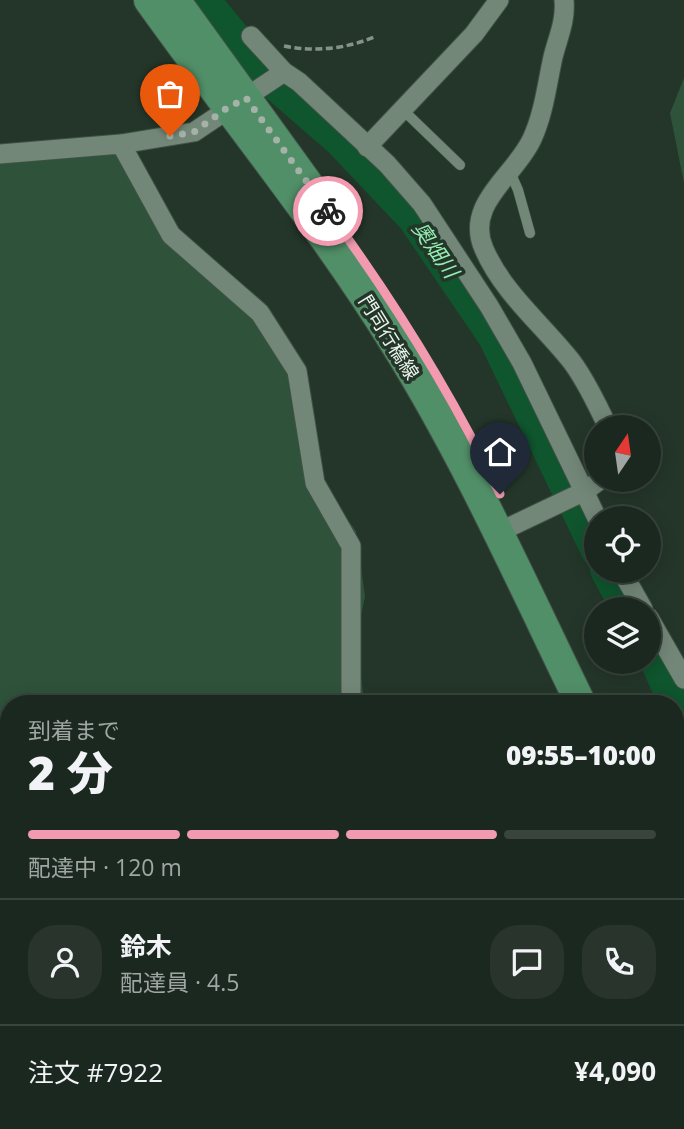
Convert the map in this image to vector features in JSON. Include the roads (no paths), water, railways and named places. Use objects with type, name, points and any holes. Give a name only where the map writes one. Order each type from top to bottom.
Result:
[{"type":"main road","name":"門司行橋線","points":[[163,3],[246,98],[344,265],[396,345],[506,528],[597,695]]},
{"type":"main road","name":"門司行橋線","points":[[506,528],[577,695]]},
{"type":"street","points":[[367,147],[474,34],[499,0]]},
{"type":"street","points":[[564,0],[563,25],[541,118],[531,142],[482,207],[478,221],[483,248],[501,280],[583,377],[602,415]]},
{"type":"street","points":[[251,36],[282,74],[299,82],[422,204],[489,306],[584,480]]},
{"type":"street","points":[[0,154],[121,144],[194,132],[282,74]]},
{"type":"street","points":[[121,144],[171,235],[260,313],[297,371],[316,483],[351,546],[351,695]]},
{"type":"street","points":[[506,528],[584,490]]},
{"type":"street","points":[[661,639],[684,679]]},
{"type":"lane","points":[[403,110],[460,164]]},
{"type":"lane","points":[[510,172],[530,233]]},
{"type":"waterway","name":"奧畑川","points":[[204,0],[271,81],[340,141],[413,218],[494,337],[584,524]]},
{"type":"waterway","name":"奧畑川","points":[[613,583],[621,597]]},
{"type":"waterway","name":"奧畑川","points":[[661,672],[671,695]]}]
